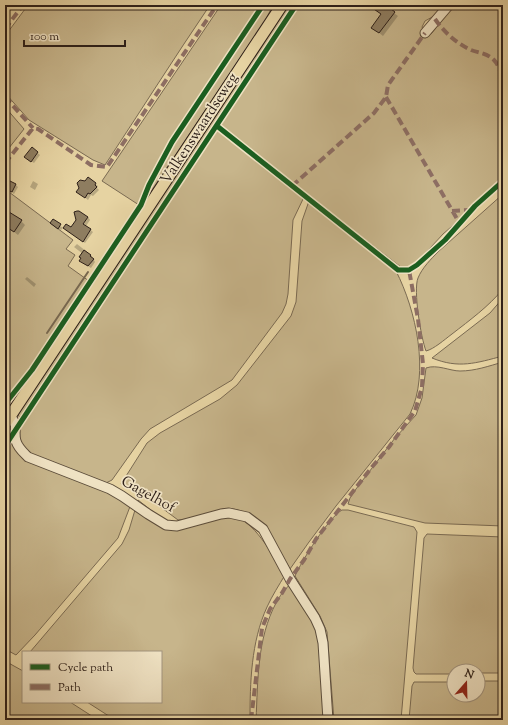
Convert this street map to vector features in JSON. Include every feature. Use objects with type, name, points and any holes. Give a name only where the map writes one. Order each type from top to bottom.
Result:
[{"type":"main road","name":"Valkenswaardseweg","points":[[7,421],[282,5]]},
{"type":"street","points":[[424,33],[449,5]]},
{"type":"street","name":"Gagelhof","points":[[7,421],[15,421],[15,435],[17,444],[28,457],[110,489],[166,525],[177,526],[229,513],[247,517],[263,529],[290,579],[315,618],[320,629],[323,643],[328,720]]},
{"type":"shaded area","points":[[28,5],[210,5],[105,165],[93,160],[29,120],[5,93],[5,36]]},
{"type":"shaded area","points":[[221,5],[261,5],[171,142],[152,176],[139,205],[102,181]]},
{"type":"shaded area","points":[[265,5],[273,5],[265,21],[144,202],[150,187],[173,145]]},
{"type":"shaded area","points":[[289,5],[294,5],[21,419],[18,415]]},
{"type":"shaded area","points":[[298,5],[445,5],[434,16],[425,21],[422,27],[424,32],[431,34],[439,20],[454,5],[503,5],[503,182],[443,234],[409,271],[406,271],[220,128],[219,125]]},
{"type":"shaded area","points":[[5,107],[24,129],[5,153]]},
{"type":"shaded area","points":[[216,129],[219,129],[304,197],[293,220],[288,294],[282,313],[232,380],[150,429],[141,439],[112,480],[104,484],[30,456],[21,447],[17,431]]},
{"type":"shaded area","points":[[5,189],[73,240],[66,249],[75,255],[68,266],[89,281],[29,371],[5,401],[5,278],[9,273],[5,267]]},
{"type":"shaded area","points":[[503,194],[503,289],[491,302],[472,318],[439,344],[426,351],[417,303],[416,293],[418,278],[427,264],[439,251]]},
{"type":"shaded area","points":[[309,201],[396,271],[409,304],[418,342],[420,361],[416,398],[410,414],[336,506],[290,569],[273,542],[241,511],[234,509],[223,509],[188,519],[178,520],[142,493],[121,484],[147,443],[160,433],[220,399],[237,385],[291,316],[296,302],[302,221]]},
{"type":"shaded area","points":[[503,298],[503,356],[468,364],[451,363],[432,358],[490,313]]},
{"type":"shaded area","points":[[503,362],[503,526],[425,523],[348,504],[356,489],[395,438],[416,415],[422,398],[426,368],[439,367],[456,371],[466,371]]},
{"type":"shaded area","points":[[12,438],[19,452],[106,489],[131,504],[118,538],[16,655],[5,649],[5,449]]},
{"type":"shaded area","points":[[138,500],[170,525],[222,516],[238,518],[245,521],[258,534],[276,560],[285,575],[267,607],[258,634],[252,663],[250,720],[115,720],[89,703],[162,703],[162,651],[31,651],[122,544],[129,530]]},
{"type":"shaded area","points":[[342,510],[348,510],[414,527],[417,532],[401,720],[334,720],[327,632],[320,616],[295,576],[323,530],[336,514]]},
{"type":"shaded area","points":[[427,534],[503,537],[503,673],[486,673],[486,663],[446,663],[446,674],[416,674],[414,672],[413,668],[424,538]]},
{"type":"shaded area","points":[[291,584],[317,626],[327,720],[256,720],[258,675],[265,631],[276,603],[284,590]]},
{"type":"shaded area","points":[[5,661],[22,670],[22,703],[72,703],[98,720],[5,720]]},
{"type":"shaded area","points":[[486,681],[503,681],[503,720],[409,720],[412,686],[414,682],[446,682],[446,703],[486,703]]},
{"type":"building","points":[[368,5],[386,5],[395,12],[379,33],[371,28],[381,14]]},
{"type":"building","points":[[32,147],[38,152],[31,162],[24,157]]},
{"type":"building","points":[[88,177],[96,183],[95,185],[97,187],[90,194],[88,193],[85,198],[76,192],[79,188],[77,183],[80,180],[85,181]]},
{"type":"building","points":[[8,180],[16,184],[12,192],[5,189],[5,185]]},
{"type":"building","points":[[77,211],[88,217],[83,224],[91,229],[83,242],[63,228],[66,224],[71,227],[76,220],[74,212]]},
{"type":"building","points":[[9,212],[22,220],[14,232],[5,226],[5,218]]},
{"type":"building","points":[[53,219],[61,224],[58,229],[50,223]]},
{"type":"building","points":[[84,250],[94,259],[88,266],[79,261],[81,258],[79,257]]},
{"type":"waterway","points":[[47,333],[88,272]]},
{"type":"marked path","points":[[5,29],[23,5]]},
{"type":"marked path","points":[[5,163],[33,128],[38,129],[91,165],[107,167],[217,5]]},
{"type":"marked path","points":[[435,19],[446,33],[455,41],[494,60],[503,76]]},
{"type":"marked path","points":[[292,186],[374,113],[386,97],[388,85],[425,33]]},
{"type":"marked path","points":[[5,97],[33,128]]},
{"type":"marked path","points":[[386,97],[460,224]]},
{"type":"marked path","points":[[452,211],[471,210]]},
{"type":"marked path","points":[[251,720],[262,628],[270,609],[304,560],[316,539],[389,447],[415,411],[422,387],[423,364],[418,319],[409,270]]},
{"type":"cycle path","points":[[5,404],[32,370],[141,205],[149,185],[172,142],[263,5]]},
{"type":"cycle path","points":[[5,446],[296,5]]},
{"type":"cycle path","points":[[217,126],[398,270],[409,270],[417,265],[445,240],[475,206],[503,181]]}]
